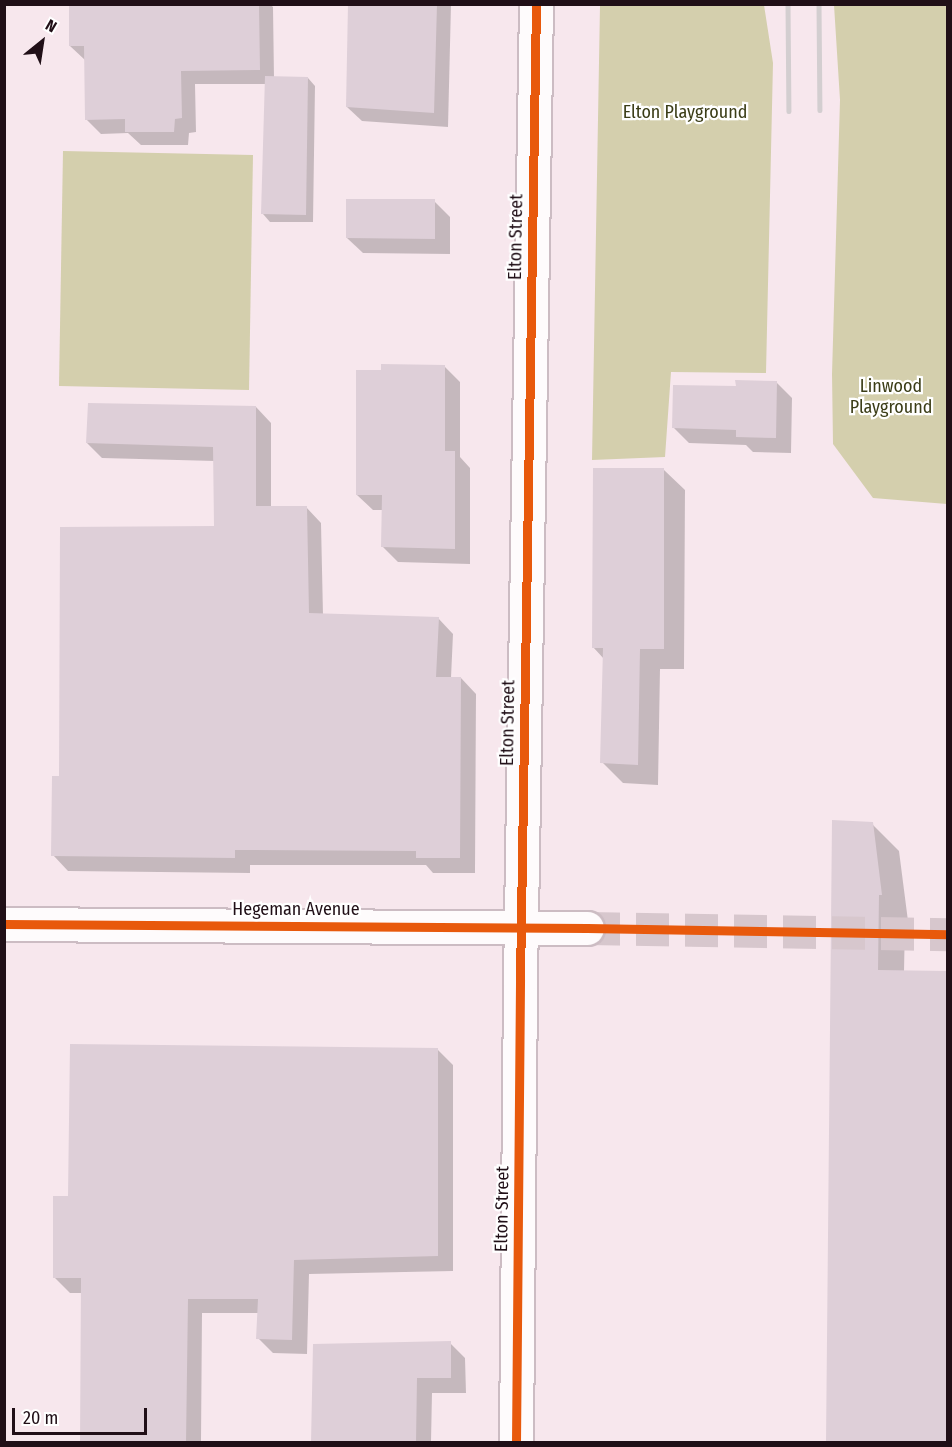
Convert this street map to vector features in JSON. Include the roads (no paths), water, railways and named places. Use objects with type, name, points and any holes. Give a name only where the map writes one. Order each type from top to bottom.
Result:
[{"type":"street","name":"Elton Street","points":[[516,1443],[521,927],[536,4]]},
{"type":"street","name":"Hegeman Avenue","points":[[4,924],[587,928]]},
{"type":"tunnel","points":[[587,928],[948,934]]},
{"type":"railway","points":[[788,4],[789,111]]},
{"type":"railway","points":[[819,4],[820,110]]},
{"type":"park label","name":"Elton Playground","points":[[685,112]]},
{"type":"park label","name":"Linwood Playground","points":[[891,397]]}]
